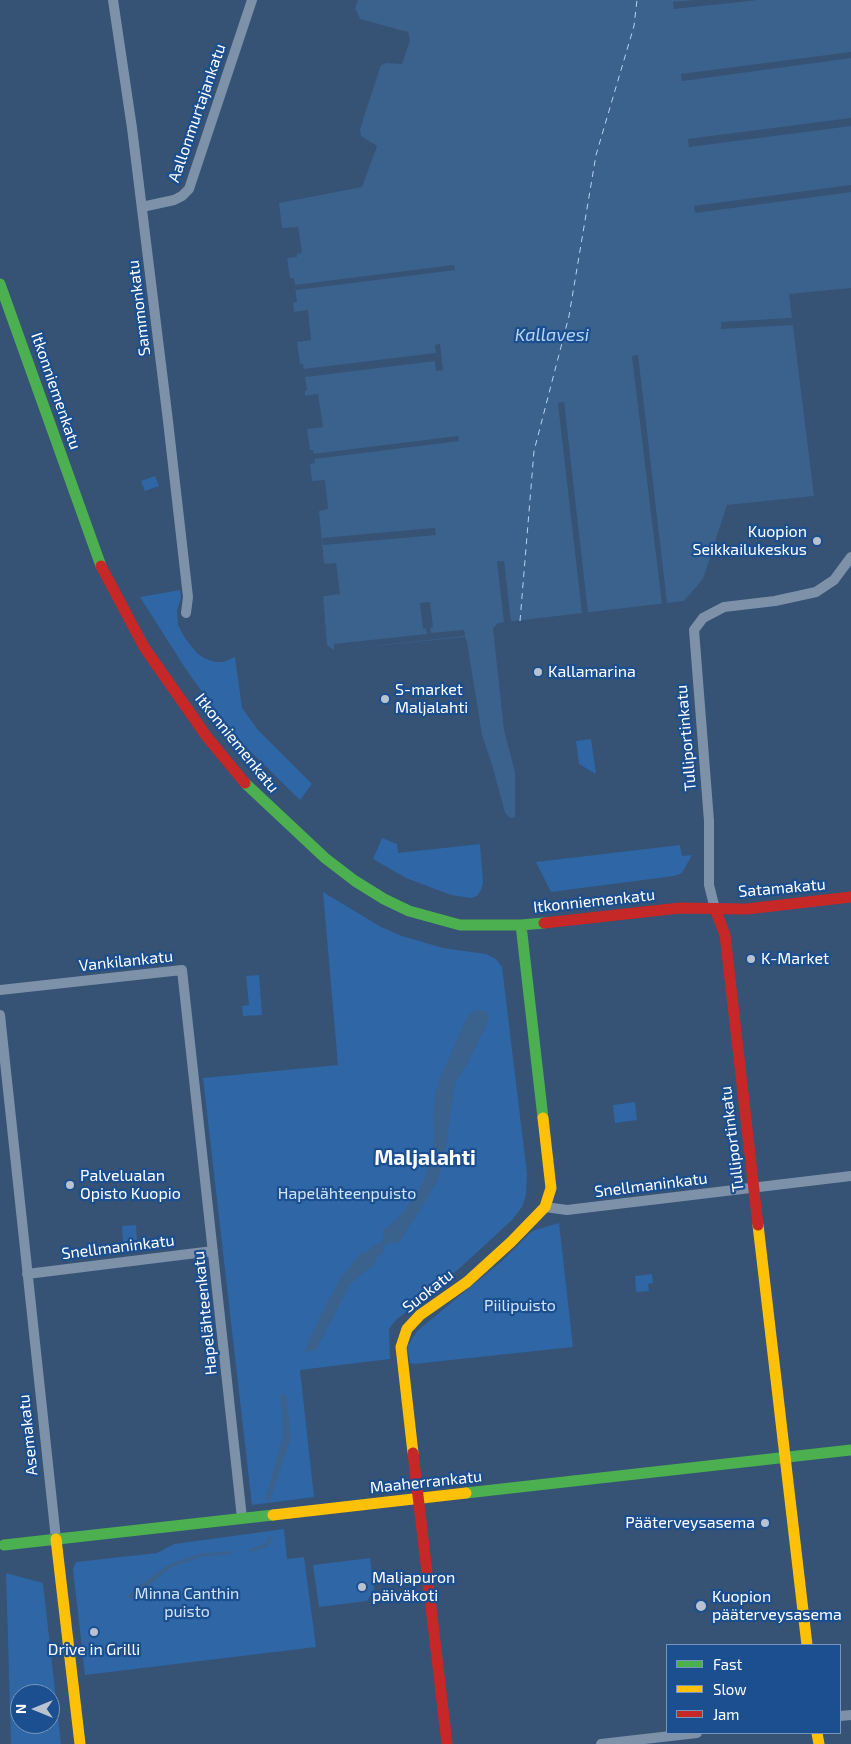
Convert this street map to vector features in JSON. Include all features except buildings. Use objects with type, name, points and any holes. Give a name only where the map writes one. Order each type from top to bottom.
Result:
[{"type":"main road","name":"Itkonniemenkatu","points":[[0,284],[98,561],[144,647],[207,737],[251,790],[333,865],[384,899],[409,911],[460,925],[520,925],[680,908],[715,909]]},
{"type":"main road","name":"Satamakatu","points":[[715,909],[747,909],[851,897]]},
{"type":"main road","name":"Tulliportinkatu","points":[[715,909],[725,935],[807,1644]]},
{"type":"main road","points":[[520,925],[551,1188],[545,1207]]},
{"type":"main road","name":"Suokatu","points":[[447,1744],[401,1347],[407,1328],[420,1315],[467,1282],[511,1242],[545,1207]]},
{"type":"main road","name":"Maaherrankatu","points":[[4,1545],[851,1450]]},
{"type":"main road","name":"Asemakatu","points":[[56,1539],[80,1744]]},
{"type":"street","name":"Sammonkatu","points":[[113,0],[142,207],[188,597],[186,613]]},
{"type":"street","name":"Aallonmurtajankatu","points":[[142,207],[174,200],[182,196],[189,189],[252,0]]},
{"type":"street","name":"Tulliportinkatu","points":[[715,909],[709,885],[709,821],[694,630],[704,618],[724,607],[776,601],[816,592],[834,580],[851,557]]},
{"type":"street","name":"Vankilankatu","points":[[0,990],[182,970],[197,1104]]},
{"type":"street","name":"Asemakatu","points":[[0,1015],[56,1539]]},
{"type":"street","name":"Hapelähteenkatu","points":[[197,1104],[242,1518]]},
{"type":"street","name":"Snellmaninkatu","points":[[545,1207],[567,1210],[851,1176]]},
{"type":"street","name":"Snellmaninkatu","points":[[27,1274],[213,1251]]},
{"type":"street","points":[[601,1744],[688,1734]]},
{"type":"green space","points":[[155,476],[159,486],[145,491],[141,481]]},
{"type":"green space","points":[[180,590],[181,598],[177,610],[178,625],[185,638],[197,653],[204,658],[215,662],[223,662],[235,657],[242,708],[258,730],[312,784],[300,800],[246,747],[211,704],[187,671],[140,597]]},
{"type":"green space","points":[[591,739],[596,774],[579,764],[576,741]]},
{"type":"green space","points":[[382,838],[397,844],[398,853],[480,844],[483,883],[481,890],[477,896],[471,898],[451,895],[406,878],[373,859]]},
{"type":"green space","points":[[680,845],[682,856],[692,855],[682,873],[674,876],[551,892],[536,862]]},
{"type":"green space","name":"Hapelähteenpuisto","points":[[323,892],[381,927],[402,936],[443,948],[486,954],[496,959],[502,967],[527,1174],[526,1195],[522,1207],[512,1220],[461,1267],[396,1320],[389,1329],[390,1359],[300,1370],[314,1497],[252,1505],[203,1078],[338,1065]]},
{"type":"green space","points":[[259,975],[262,1015],[243,1016],[242,1006],[249,1005],[246,976]]},
{"type":"green space","points":[[635,1102],[637,1120],[615,1123],[613,1105]]},
{"type":"green space","name":"Piilipuisto","points":[[559,1223],[573,1347],[410,1363],[407,1347],[417,1331],[503,1260],[532,1231]]},
{"type":"green space","points":[[136,1225],[137,1241],[123,1242],[122,1226]]},
{"type":"green space","points":[[652,1274],[653,1283],[648,1284],[649,1291],[636,1292],[635,1276]]},
{"type":"green space","name":"Minna Canthin puisto","points":[[284,1529],[287,1559],[304,1557],[316,1647],[85,1675],[73,1569],[76,1562],[157,1553],[174,1544]]},
{"type":"green space","points":[[370,1558],[374,1589],[367,1601],[319,1607],[313,1565]]},
{"type":"green space","points":[[6,1573],[43,1583],[54,1684],[10,1684],[10,1710]]},
{"type":"green space","points":[[11,1734],[60,1734],[61,1744],[11,1744]]},
{"type":"water","name":"Kallavesi","points":[[358,0],[851,0],[851,288],[789,294],[814,496],[727,505],[703,579],[684,601],[498,623],[493,628],[504,730],[515,772],[515,817],[510,818],[505,813],[482,735],[465,637],[334,650],[327,645],[323,596],[340,594],[336,563],[324,564],[319,511],[328,509],[325,480],[312,481],[310,464],[315,463],[313,450],[310,450],[307,429],[323,427],[318,394],[305,396],[305,391],[307,390],[303,364],[300,364],[297,342],[311,340],[308,310],[294,312],[293,303],[297,302],[294,278],[290,278],[287,258],[297,257],[297,254],[302,253],[298,227],[282,228],[279,203],[362,187],[377,146],[361,136],[360,129],[381,65],[387,63],[402,64],[410,40],[408,32],[360,19],[355,8]]},
{"type":"water","points":[[478,1009],[489,1015],[489,1020],[466,1066],[455,1083],[444,1159],[433,1189],[398,1244],[393,1242],[385,1245],[383,1253],[376,1258],[375,1264],[351,1283],[316,1350],[304,1352],[325,1306],[343,1275],[361,1253],[368,1252],[373,1245],[381,1243],[384,1237],[383,1231],[403,1213],[424,1181],[434,1144],[433,1117],[435,1093],[466,1020],[470,1014]]},
{"type":"water","points":[[281,1394],[286,1394],[291,1437],[270,1500],[265,1500],[283,1436]]},
{"type":"water","points":[[269,1536],[273,1536],[269,1546],[250,1552],[249,1549],[265,1544]]},
{"type":"water","points":[[230,1551],[230,1554],[201,1557],[172,1567],[131,1599],[127,1597],[168,1565],[198,1554]]},
{"type":"pier","points":[[694,0],[758,0],[674,9],[673,2]]},
{"type":"pier","points":[[851,52],[851,58],[682,81],[681,74]]},
{"type":"pier","points":[[851,118],[851,126],[689,147],[688,139]]},
{"type":"pier","points":[[851,185],[851,192],[695,213],[694,206]]},
{"type":"pier","points":[[454,265],[455,270],[296,290],[295,287],[295,285]]},
{"type":"pier","points":[[792,318],[793,325],[721,329],[721,322]]},
{"type":"pier","points":[[440,344],[443,370],[436,371],[435,361],[305,377],[304,369],[436,353],[435,345]]},
{"type":"pier","points":[[638,355],[667,603],[662,604],[632,356]]},
{"type":"pier","points":[[564,402],[588,613],[582,613],[558,403]]},
{"type":"pier","points":[[458,436],[459,441],[314,459],[313,454]]},
{"type":"pier","points":[[435,528],[436,535],[323,545],[322,538]]},
{"type":"pier","points":[[497,561],[504,561],[511,622],[504,622]]},
{"type":"pier","points":[[430,602],[433,627],[430,628],[431,633],[464,630],[465,636],[334,650],[334,644],[427,634],[426,628],[423,629],[420,603]]},
{"type":"ferry route","points":[[520,621],[534,451],[569,316],[596,155],[634,26],[637,0]]},
{"type":"traffic: fast","points":[[0,284],[101,566]]},
{"type":"traffic: fast","points":[[245,783],[325,858],[355,881],[384,899],[409,911],[460,925],[544,923]]},
{"type":"traffic: fast","points":[[521,925],[543,1118]]},
{"type":"traffic: fast","points":[[466,1493],[851,1450]]},
{"type":"traffic: fast","points":[[4,1545],[273,1515]]},
{"type":"traffic: slow","points":[[413,1453],[401,1347],[407,1329],[420,1315],[467,1282],[511,1242],[545,1207],[551,1188],[543,1118]]},
{"type":"traffic: slow","points":[[758,1225],[807,1644]]},
{"type":"traffic: slow","points":[[273,1515],[466,1493]]},
{"type":"traffic: slow","points":[[56,1539],[80,1744]]},
{"type":"traffic: slow","points":[[817,1734],[819,1744]]},
{"type":"traffic: jam","points":[[101,566],[144,647],[207,737],[245,783]]},
{"type":"traffic: jam","points":[[544,923],[680,908],[747,909],[851,897]]},
{"type":"traffic: jam","points":[[715,909],[725,935],[758,1225]]},
{"type":"traffic: jam","points":[[413,1453],[447,1744]]},
{"type":"place","name":"Kuopion Seikkailukeskus","points":[[817,541]]},
{"type":"place","name":"Kallamarina","points":[[538,672]]},
{"type":"place","name":"S-market Maljalahti","points":[[385,699]]},
{"type":"place","name":"K-Market","points":[[751,959]]},
{"type":"place","name":"Palvelualan Opisto Kuopio","points":[[70,1185]]},
{"type":"place","name":"Pääterveysasema","points":[[765,1523]]},
{"type":"place","name":"Maljapuron päiväkoti","points":[[362,1587]]},
{"type":"place","name":"Kuopion pääterveysasema","points":[[701,1606]]},
{"type":"place","name":"Drive in Grilli","points":[[94,1632]]},
{"type":"district","name":"Maljalahti","points":[[425,1158]]}]
